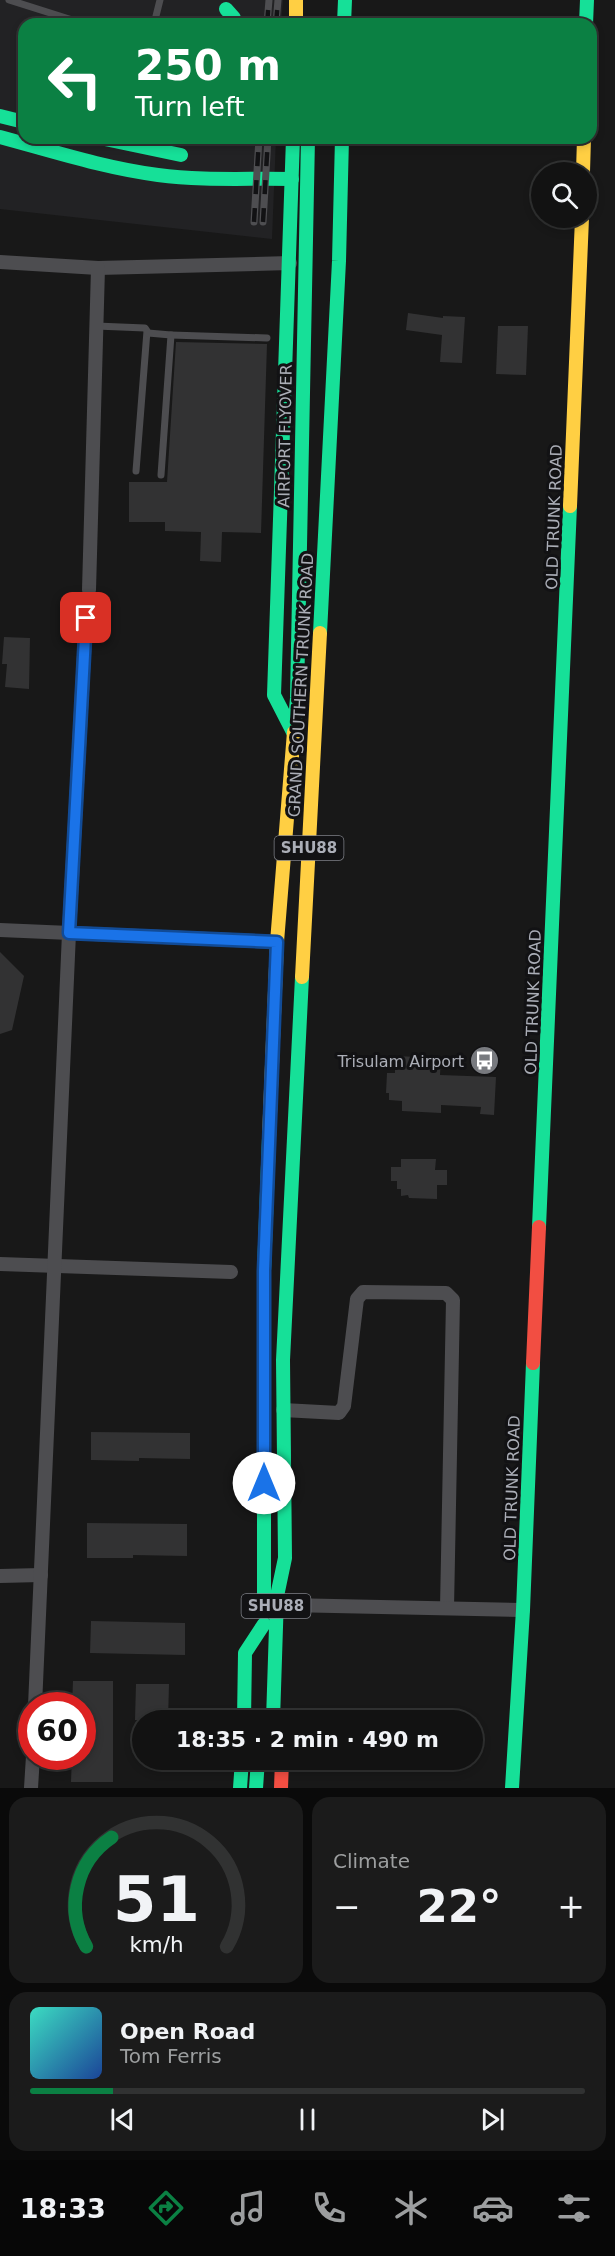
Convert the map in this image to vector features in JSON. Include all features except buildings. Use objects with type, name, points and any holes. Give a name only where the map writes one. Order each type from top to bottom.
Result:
[{"type":"main road","points":[[289,0],[289,18]]},
{"type":"main road","points":[[296,0],[296,18]]},
{"type":"main road","points":[[344,18],[345,0]]},
{"type":"main road","points":[[586,18],[587,0]]},
{"type":"main road","points":[[0,116],[18,120]]},
{"type":"main road","points":[[0,137],[18,142]]},
{"type":"main road","points":[[25,144],[91,162],[156,175],[292,179]]},
{"type":"main road","points":[[129,144],[181,155]]},
{"type":"main road","points":[[176,177],[185,144]]},
{"type":"main road","points":[[293,144],[274,695],[295,734]]},
{"type":"main road","name":"AIRPORT FLYOVER","points":[[295,734],[308,144]]},
{"type":"main road","name":"GRAND SOUTHERN TRUNK ROAD","points":[[285,1558],[284,1360],[339,261],[342,144]]},
{"type":"main road","points":[[583,162],[584,144]]},
{"type":"main road","name":"OLD TRUNK ROAD","points":[[512,1788],[523,1610],[582,228]]},
{"type":"main road","name":"GRAND SOUTHERN TRUNK ROAD","points":[[264,1624],[264,1271],[277,942],[295,734]]},
{"type":"main road","points":[[283,1710],[287,1605],[285,1558]]},
{"type":"main road","name":"SHU88","points":[[260,1710],[277,1596],[285,1558]]},
{"type":"main road","points":[[244,1710],[245,1653],[264,1624]]},
{"type":"main road","name":"SHU88","points":[[264,1624],[272,1710]]},
{"type":"main road","points":[[240,1788],[241,1770]]},
{"type":"main road","points":[[256,1788],[257,1770]]},
{"type":"main road","points":[[270,1788],[271,1770]]},
{"type":"main road","points":[[281,1788],[282,1770]]},
{"type":"street","points":[[0,261],[98,268],[290,263]]},
{"type":"street","points":[[89,590],[98,268]]},
{"type":"street","points":[[36,1692],[69,933],[86,618]]},
{"type":"street","points":[[0,930],[277,942]]},
{"type":"street","points":[[0,1264],[231,1272]]},
{"type":"street","points":[[283,1410],[339,1413],[342,1411],[357,1299],[363,1292],[446,1293],[450,1295],[453,1299],[447,1608]]},
{"type":"street","points":[[0,1576],[41,1575]]},
{"type":"street","points":[[287,1605],[523,1610]]},
{"type":"street","points":[[31,1788],[32,1770]]},
{"type":"lane","points":[[9,0],[66,18]]},
{"type":"lane","points":[[156,18],[160,0]]},
{"type":"lane","points":[[96,326],[145,328],[148,333],[136,471]]},
{"type":"lane","points":[[148,333],[267,338]]},
{"type":"lane","points":[[160,475],[171,335]]},
{"type":"shaded area","points":[[0,0],[283,0],[282,18],[18,18],[18,144],[276,144],[272,239],[0,209]]},
{"type":"railway","points":[[268,18],[269,0]]},
{"type":"railway","points":[[276,18],[278,0]]},
{"type":"railway","points":[[254,222],[259,144]]},
{"type":"railway","points":[[263,222],[268,144]]},
{"type":"traffic: fast","points":[[344,18],[345,0]]},
{"type":"traffic: fast","points":[[586,18],[587,0]]},
{"type":"traffic: fast","points":[[226,9],[234,18]]},
{"type":"traffic: fast","points":[[0,116],[18,120]]},
{"type":"traffic: fast","points":[[0,137],[18,142]]},
{"type":"traffic: fast","points":[[25,144],[98,164],[158,175],[208,179],[292,179]]},
{"type":"traffic: fast","points":[[129,144],[181,155]]},
{"type":"traffic: fast","points":[[293,144],[274,695],[294,734]]},
{"type":"traffic: fast","points":[[294,732],[297,698],[308,144]]},
{"type":"traffic: fast","points":[[320,633],[339,261],[342,144]]},
{"type":"traffic: fast","points":[[539,1227],[570,506]]},
{"type":"traffic: fast","points":[[273,1710],[277,1596],[285,1558],[283,1360],[302,977]]},
{"type":"traffic: fast","points":[[264,1612],[264,1271],[269,1138]]},
{"type":"traffic: fast","points":[[512,1788],[523,1610],[533,1363]]},
{"type":"traffic: fast","points":[[244,1710],[245,1653],[264,1624]]},
{"type":"traffic: fast","points":[[240,1788],[241,1770]]},
{"type":"traffic: fast","points":[[256,1788],[257,1770]]},
{"type":"traffic: slow","points":[[296,0],[296,18]]},
{"type":"traffic: slow","points":[[583,162],[584,144]]},
{"type":"traffic: slow","points":[[570,506],[582,228]]},
{"type":"traffic: slow","points":[[302,977],[320,633]]},
{"type":"traffic: slow","points":[[269,1138],[277,942],[294,732]]},
{"type":"traffic: jam","points":[[533,1363],[539,1227]]},
{"type":"traffic: jam","points":[[281,1788],[282,1770]]},
{"type":"place","name":"Trisulam Airport","points":[[485,1061]]},
{"type":"route","points":[[86,618],[69,933],[277,942],[264,1271],[264,1483]]}]
